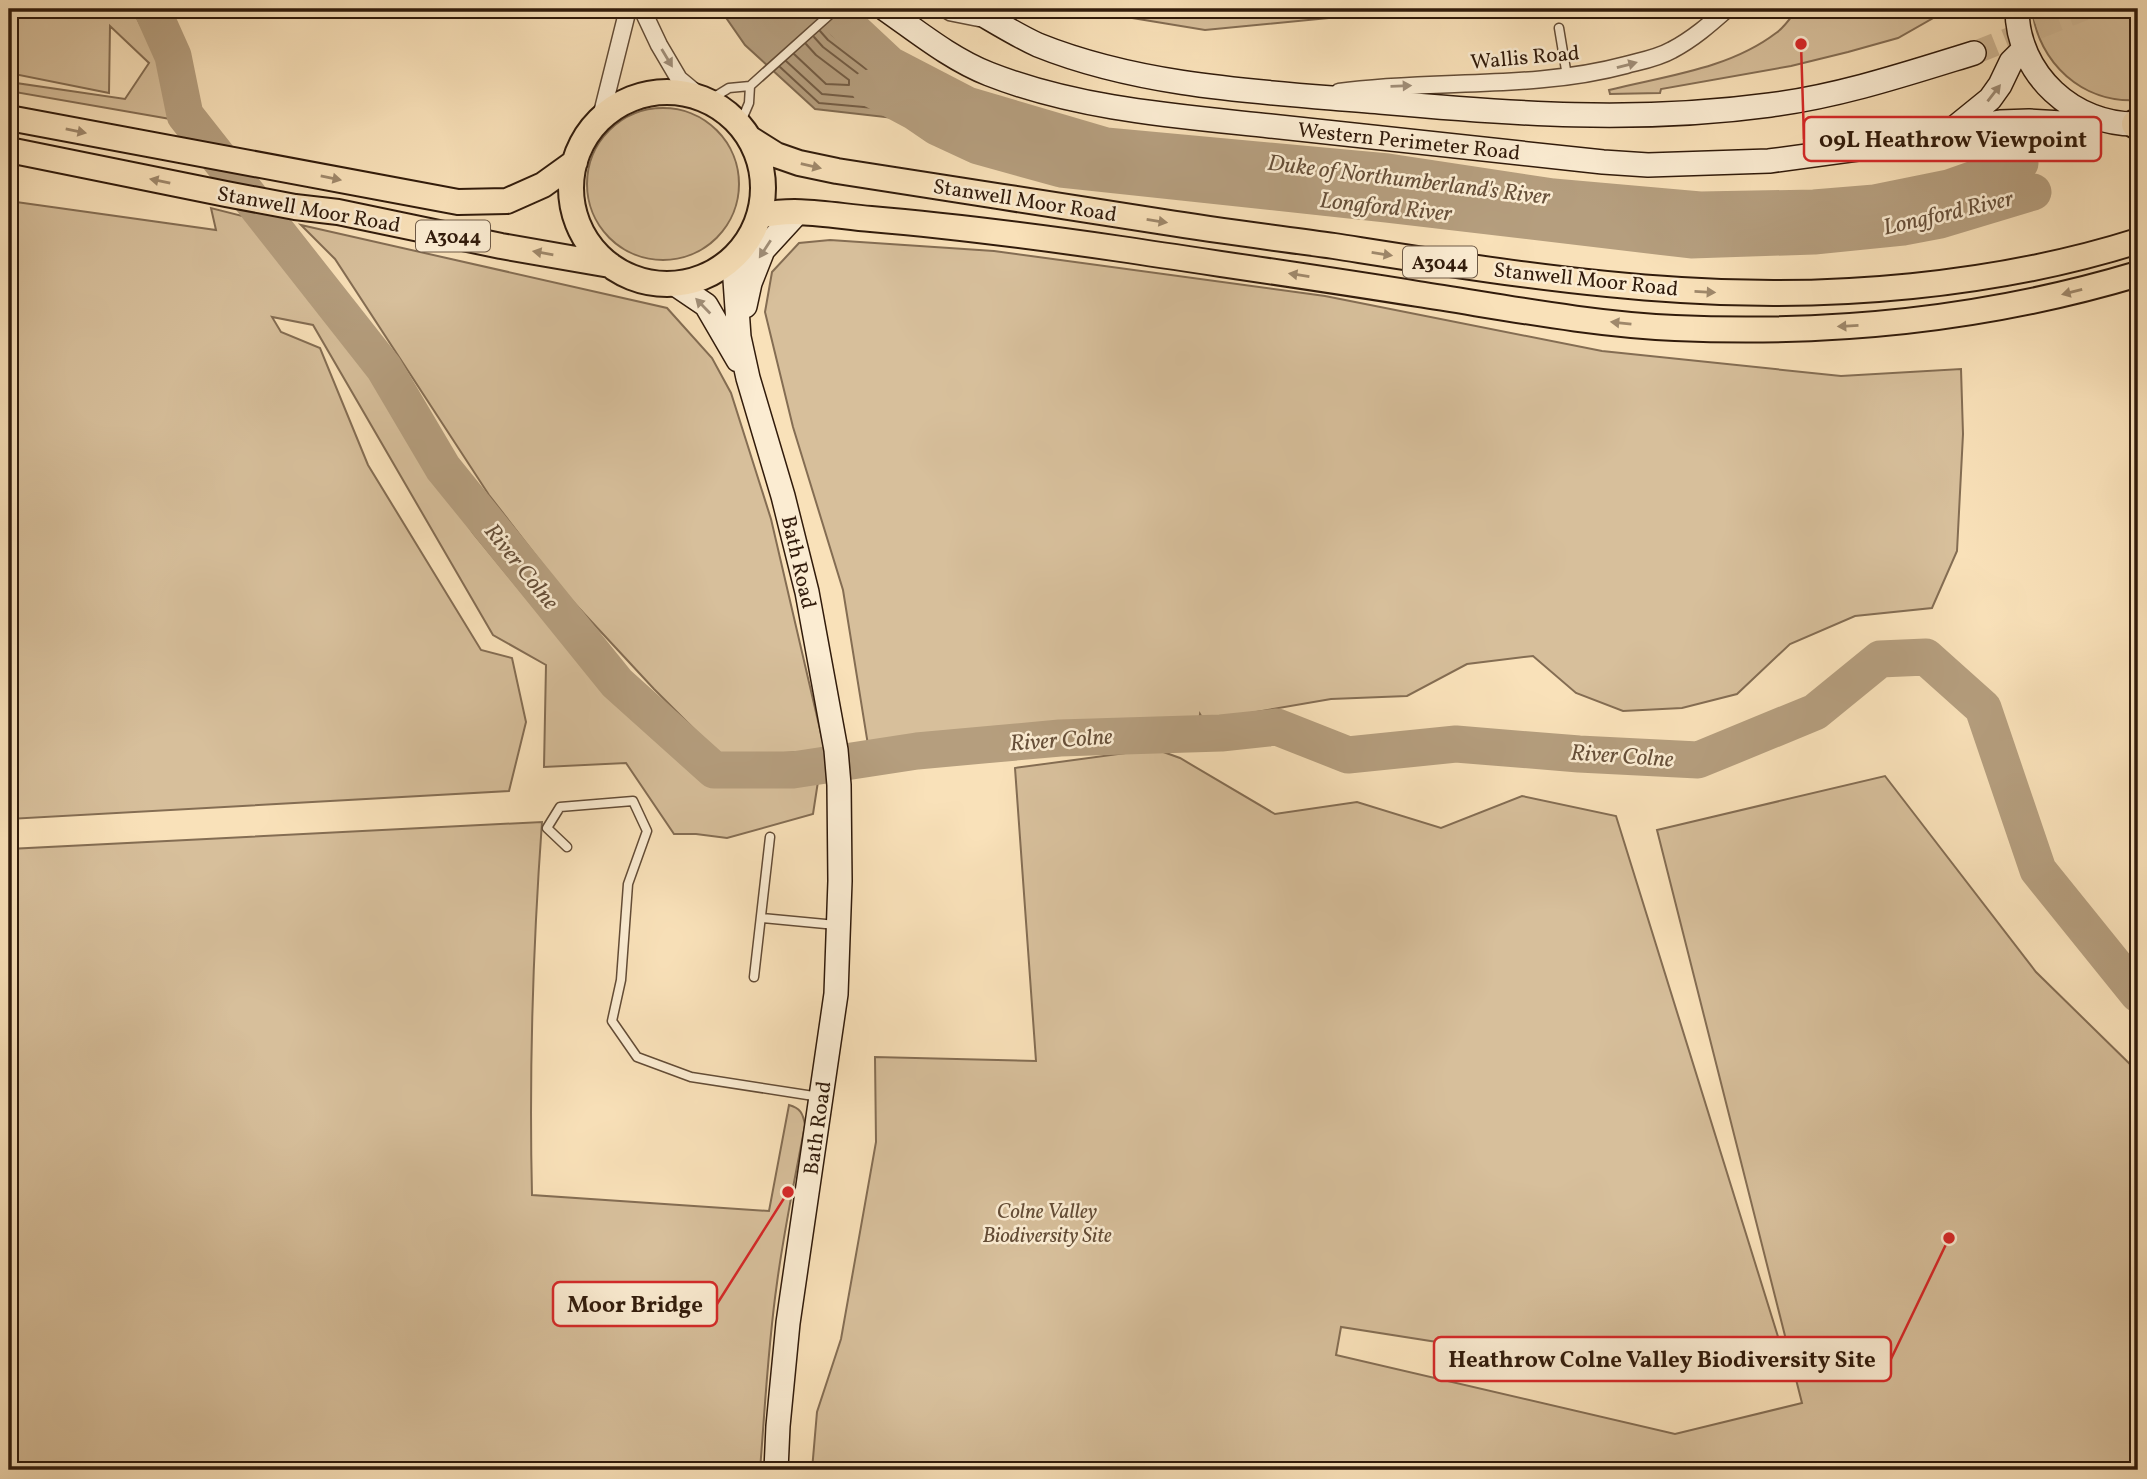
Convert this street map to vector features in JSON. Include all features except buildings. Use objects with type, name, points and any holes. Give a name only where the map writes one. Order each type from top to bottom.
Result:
[{"type":"main road","points":[[654,92],[676,92],[706,100],[745,131],[760,160],[763,179],[760,215],[743,247],[720,268],[698,279],[675,284],[649,283],[627,275],[591,249],[577,227],[571,206],[571,186],[575,162],[584,141],[602,113],[627,98],[654,92]]},
{"type":"main road","name":"Stanwell Moor Road","points":[[9,118],[458,202],[507,201],[543,185],[575,162]]},
{"type":"main road","name":"Stanwell Moor Road","points":[[745,131],[776,155],[837,171],[1168,223],[1456,264],[1598,283],[1679,290],[1847,292],[1934,283],[2053,263],[2138,241]]},
{"type":"main road","name":"Stanwell Moor Road","points":[[9,150],[226,194],[338,212],[501,246],[610,265]]},
{"type":"main road","name":"Stanwell Moor Road","points":[[760,215],[778,211],[1028,235],[1513,309],[1671,328],[1802,329],[1946,316],[2055,297],[2138,274]]},
{"type":"street","points":[[602,113],[628,9]]},
{"type":"street","points":[[642,9],[679,79],[706,100]]},
{"type":"street","name":"Western Perimeter Road","points":[[885,9],[950,53],[986,73],[1076,100],[1253,124],[1603,162],[1648,165],[1769,161],[1909,142],[1953,129],[2020,121],[2062,123],[2086,115]]},
{"type":"street","name":"Western Perimeter Road","points":[[974,9],[1035,44],[1129,73],[1238,89],[1560,116],[1682,115],[1772,105],[1861,88],[1974,52]]},
{"type":"street","name":"Wallis Road","points":[[1309,96],[1376,87],[1536,81],[1610,69],[1670,51],[1702,31],[1727,9]]},
{"type":"street","points":[[2000,9],[2039,76],[2060,99],[2086,115],[2119,124],[2138,124]]},
{"type":"street","points":[[2017,9],[2023,45]]},
{"type":"street","name":"Western Perimeter Road","points":[[1953,129],[1990,99],[2023,45]]},
{"type":"street","points":[[739,337],[750,283],[763,250],[797,213]]},
{"type":"street","name":"Bath Road","points":[[743,247],[735,281],[739,337],[807,592],[836,750],[839,785],[836,994],[788,1323],[776,1470]]},
{"type":"street","name":"Bath Road","points":[[675,284],[706,306],[748,378]]},
{"type":"lane","points":[[706,100],[729,88],[752,84],[836,9]]},
{"type":"lane","name":"Western Perimeter Road","points":[[937,9],[949,16],[1006,28]]},
{"type":"lane","points":[[1559,28],[1567,76]]},
{"type":"lane","points":[[745,131],[752,84]]},
{"type":"lane","points":[[567,847],[547,828],[560,807],[633,801],[646,831],[628,884],[621,980],[612,1021],[637,1057],[691,1077],[822,1097]]},
{"type":"lane","points":[[754,977],[770,837]]},
{"type":"lane","points":[[762,918],[839,926]]},
{"type":"green space","points":[[9,9],[130,9],[170,83],[176,120],[9,91],[9,82],[125,99],[149,63],[110,26],[109,93],[9,73]]},
{"type":"green space","points":[[1093,9],[1421,9],[1205,30],[1108,14]]},
{"type":"green space","points":[[1797,9],[1949,9],[1898,38],[1848,52],[1791,66],[1661,89],[1660,93],[1610,94],[1609,90],[1696,70],[1738,55],[1779,31]]},
{"type":"green space","points":[[2032,9],[2138,9],[2138,100],[2099,95],[2067,76],[2043,47]]},
{"type":"green space","points":[[663,108],[692,113],[717,130],[734,155],[739,184],[734,213],[717,238],[692,255],[663,260],[634,255],[609,238],[592,213],[587,184],[592,155],[609,130],[634,113]]},
{"type":"green space","points":[[9,201],[216,230],[211,208],[270,223],[473,533],[567,647],[670,751],[710,786],[819,775],[813,814],[727,838],[674,834],[626,763],[544,767],[546,665],[493,635],[313,325],[272,317],[281,332],[320,348],[368,465],[481,650],[512,658],[526,722],[509,791],[9,819]]},
{"type":"green space","points":[[301,225],[667,308],[712,358],[731,393],[771,519],[825,751],[721,756],[654,689],[564,592],[489,495],[335,259]]},
{"type":"green space","points":[[830,240],[994,251],[1325,296],[1602,351],[1841,376],[1961,369],[1963,434],[1957,551],[1932,608],[1855,616],[1790,644],[1737,694],[1682,708],[1623,711],[1576,693],[1533,656],[1467,664],[1407,696],[1331,699],[1204,721],[1200,714],[1199,722],[1059,723],[868,745],[843,590],[793,427],[765,312],[772,272],[799,243]]},
{"type":"green space","name":"Colne Valley Biodiversity Site","points":[[1155,749],[1180,758],[1275,814],[1357,802],[1441,828],[1522,796],[1616,816],[1789,1372],[1750,1369],[1640,1374],[1341,1327],[1336,1355],[1675,1434],[1802,1403],[1657,830],[1885,776],[2036,972],[2138,1072],[2138,1470],[812,1470],[817,1412],[841,1339],[876,1142],[875,1057],[1036,1061],[1015,768]]},
{"type":"green space","points":[[542,822],[532,1009],[532,1195],[769,1211],[789,1105],[798,1109],[803,1117],[805,1125],[774,1306],[760,1470],[9,1470],[9,849]]},
{"type":"water","points":[[720,9],[812,9],[832,35],[920,101],[911,120],[815,109],[745,45]]},
{"type":"waterway","name":"River Colne","points":[[152,9],[173,56],[185,115],[384,368],[443,468],[617,683],[714,770],[793,770],[917,751],[1060,738],[1221,733],[1277,727],[1348,755],[1456,744],[1698,760],[1815,712],[1880,659],[1926,657],[1983,708],[2038,870],[2138,994]]},
{"type":"waterway","name":"Duke of Northumberland's River","points":[[830,9],[890,65],[967,105],[1106,146],[1388,172],[1553,197],[1700,210],[1814,208],[1875,203],[1949,188],[2020,163]]},
{"type":"waterway","name":"Longford River","points":[[870,88],[937,127],[978,146],[1061,169],[1691,240],[1814,236],[1903,227],[1940,220],[2033,192]]},
{"type":"tunnel","points":[[1974,53],[2084,9]]},
{"type":"place","name":"09L Heathrow Viewpoint","points":[[1801,44]]},
{"type":"place","name":"Moor Bridge","points":[[788,1192]]},
{"type":"place","name":"Heathrow Colne Valley Biodiversity Site","points":[[1949,1238]]}]
